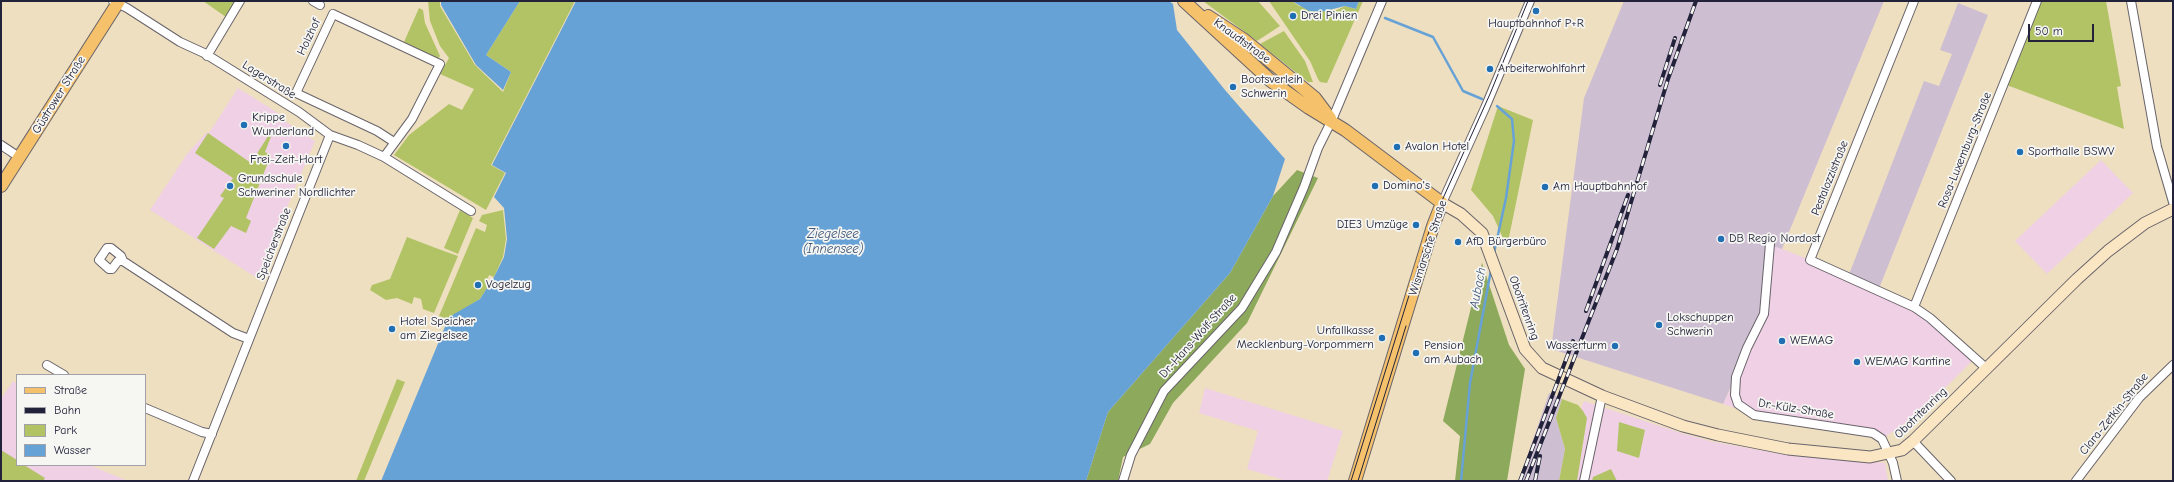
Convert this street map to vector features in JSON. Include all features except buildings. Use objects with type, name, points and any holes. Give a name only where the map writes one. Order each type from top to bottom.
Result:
[{"type":"main road","name":"Knaudtstraße","points":[[1184,1],[1271,81],[1308,108],[1332,120],[1442,203]]},
{"type":"main road","name":"Güstrower Straße","points":[[1,186],[116,2]]},
{"type":"main road","name":"Wismarsche Straße","points":[[1355,481],[1433,226],[1442,203]]},
{"type":"street","points":[[207,56],[240,1]]},
{"type":"street","name":"Dr.-Hans-Wolf-Straße","points":[[1123,481],[1131,455],[1164,391],[1242,308],[1276,252],[1304,187],[1318,148],[1332,120],[1382,1]]},
{"type":"street","name":"Wismarsche Straße","points":[[1442,203],[1485,108],[1530,1]]},
{"type":"street","name":"Pestalozzistraße","points":[[1914,1],[1810,260],[1914,307],[1930,318],[1986,368]]},
{"type":"street","name":"Rosa-Luxemburg-Straße","points":[[1914,307],[2037,1]]},
{"type":"street","points":[[2131,1],[2157,147],[2173,202]]},
{"type":"street","name":"Lagerstraße","points":[[116,2],[128,8],[180,42],[207,56],[299,112],[330,135],[358,144],[384,157],[471,211]]},
{"type":"street","name":"Holzhof","points":[[384,157],[412,119],[440,64],[333,14],[296,93],[377,131],[394,142]]},
{"type":"street","name":"Speicherstraße","points":[[193,481],[330,135]]},
{"type":"street","points":[[1,145],[19,157]]},
{"type":"street","name":"Obotritenring","points":[[1442,203],[1473,223],[1482,233],[1492,256],[1525,349],[1542,368],[1602,396],[1683,426],[1718,435],[1788,449],[1870,457],[1902,450],[1913,441],[1986,368],[2108,251],[2145,223],[2173,209]]},
{"type":"street","name":"Dr.-Külz-Straße","points":[[1770,244],[1764,314],[1747,348],[1736,377],[1735,395],[1738,404],[1754,415],[1873,433],[1882,439],[1888,454]]},
{"type":"street","points":[[123,261],[234,333],[249,339]]},
{"type":"street","points":[[47,365],[62,374]]},
{"type":"street","name":"Clara-Zetkin-Straße","points":[[2076,481],[2139,398],[2173,365]]},
{"type":"street","points":[[1584,481],[1602,396]]},
{"type":"street","points":[[146,408],[202,432],[212,434]]},
{"type":"street","points":[[1913,441],[1951,481]]},
{"type":"street","points":[[1888,454],[1897,481]]},
{"type":"shaded area","points":[[1624,1],[1884,1],[1782,249],[1770,245],[1764,314],[1723,404],[1551,349],[1584,98]]},
{"type":"shaded area","points":[[1958,3],[1988,15],[1878,291],[1848,277],[1924,81],[1939,86],[1952,54],[1940,50]]},
{"type":"shaded area","name":"Grundschule Schweriner Nordlichter","points":[[238,88],[281,115],[280,118],[315,141],[257,278],[150,210],[187,154],[207,132],[209,133]]},
{"type":"shaded area","points":[[2101,160],[2133,193],[2047,274],[2015,241]]},
{"type":"shaded area","name":"WEMAG","points":[[1770,244],[1810,260],[1914,307],[1975,358],[1920,413],[1882,439],[1873,433],[1754,415],[1723,404],[1736,377]]},
{"type":"shaded area","points":[[13,381],[16,383],[16,466],[91,466],[128,481],[1,481],[1,399]]},
{"type":"shaded area","points":[[1205,388],[1343,431],[1327,481],[1287,481],[1247,469],[1258,431],[1199,413]]},
{"type":"shaded area","points":[[1549,393],[1562,399],[1556,418],[1565,449],[1559,481],[1519,481]]},
{"type":"shaded area","points":[[1584,401],[1681,433],[1714,442],[1793,456],[1885,463],[1888,481],[1559,481],[1565,449]]},
{"type":"green space","points":[[203,1],[235,1],[226,17]]},
{"type":"green space","points":[[428,1],[440,1],[440,6],[475,65],[503,92],[511,72],[486,55],[520,1],[575,1],[491,165],[505,173],[486,210],[394,155],[409,135],[449,104],[462,110],[474,89],[440,74],[449,58],[440,46],[430,21]]},
{"type":"green space","points":[[1203,1],[1258,1],[1280,26],[1257,41]]},
{"type":"green space","points":[[1269,1],[1292,1],[1299,6],[1337,10],[1345,6],[1356,9],[1359,1],[1363,1],[1327,83],[1320,82],[1310,61]]},
{"type":"green space","points":[[2037,1],[2106,1],[2121,86],[2117,87],[2124,129],[2004,84]]},
{"type":"green space","points":[[419,8],[423,10],[425,23],[440,56],[438,59],[404,42]]},
{"type":"green space","points":[[1284,31],[1305,61],[1313,82],[1308,82],[1260,44]]},
{"type":"green space","points":[[1498,106],[1533,120],[1507,247],[1493,216],[1471,190]]},
{"type":"green space","points":[[208,133],[251,163],[270,133],[272,134],[265,152],[271,155],[246,218],[251,221],[246,233],[231,226],[214,249],[197,238],[224,198],[220,196],[233,178],[195,153]]},
{"type":"green space","points":[[1297,170],[1318,178],[1247,323],[1173,403],[1150,444],[1123,457],[1118,481],[1086,481],[1108,412],[1230,273],[1273,196]]},
{"type":"green space","points":[[460,210],[473,218],[458,254],[444,248]]},
{"type":"green space","points":[[503,210],[506,239],[503,257],[494,277],[489,275],[487,280],[491,282],[480,299],[448,319],[439,316],[476,228],[485,232],[487,225],[479,221],[482,215]]},
{"type":"green space","points":[[407,237],[458,256],[434,313],[423,309],[421,299],[414,297],[412,304],[397,298],[386,300],[370,290],[372,285],[390,279]]},
{"type":"green space","points":[[1482,263],[1509,345],[1525,369],[1507,481],[1455,481],[1460,436],[1443,421]]},
{"type":"green space","points":[[397,379],[405,382],[364,481],[356,481]]},
{"type":"green space","points":[[1562,399],[1578,405],[1587,418],[1577,481],[1559,481],[1565,449],[1556,418]]},
{"type":"green space","points":[[1619,422],[1645,430],[1639,458],[1617,451]]},
{"type":"green space","points":[[1,450],[16,459],[16,466],[26,466],[45,478],[43,481],[1,481]]},
{"type":"green space","points":[[1611,469],[1617,481],[1592,481],[1593,477]]},
{"type":"water","points":[[441,1],[520,1],[486,55],[511,72],[503,90],[476,65],[441,5]]},
{"type":"water","name":"Ziegelsee (Innensee)","points":[[576,1],[1169,1],[1173,4],[1177,30],[1225,90],[1285,159],[1273,196],[1230,273],[1108,412],[1086,481],[381,481],[449,317],[480,299],[494,277],[504,257],[507,239],[504,208],[494,197],[506,173],[492,165]]},
{"type":"water","points":[[1292,1],[1359,1],[1356,9],[1345,6],[1321,12],[1309,11]]},
{"type":"waterway","name":"Aubach","points":[[1385,18],[1433,37],[1463,91],[1482,99]]},
{"type":"waterway","name":"Aubach","points":[[1494,253],[1506,198],[1514,141],[1512,119],[1497,106]]},
{"type":"waterway","name":"Aubach","points":[[1461,481],[1470,383],[1491,270]]},
{"type":"tram line","points":[[1351,481],[1431,225],[1490,94],[1528,1]]},
{"type":"tram line","points":[[1358,481],[1406,326]]},
{"type":"railway","points":[[1526,481],[1617,249],[1668,79],[1696,1]]},
{"type":"railway","points":[[1660,85],[1675,38]]},
{"type":"railway","points":[[1586,311],[1628,195]]},
{"type":"railway","points":[[1520,481],[1573,341]]},
{"type":"railway","points":[[1535,481],[1540,456]]},
{"type":"place","name":"Hauptbahnhof P+R","points":[[1536,11]]},
{"type":"place","name":"Drei Pinien","points":[[1293,16]]},
{"type":"place","name":"Arbeiterwohlfahrt","points":[[1490,69]]},
{"type":"place","name":"Bootsverleih Schwerin","points":[[1233,87]]},
{"type":"place","name":"Krippe Wunderland","points":[[244,125]]},
{"type":"place","name":"Frei-Zeit-Hort","points":[[286,146]]},
{"type":"place","name":"Avalon Hotel","points":[[1397,147]]},
{"type":"place","name":"Sporthalle BSWV","points":[[2020,152]]},
{"type":"place","name":"Grundschule Schweriner Nordlichter","points":[[230,186]]},
{"type":"place","name":"Domino's","points":[[1375,186]]},
{"type":"place","name":"Am Hauptbahnhof","points":[[1545,187]]},
{"type":"place","name":"DIE3 Umzüge","points":[[1416,225]]},
{"type":"place","name":"DB Regio Nordost","points":[[1721,239]]},
{"type":"place","name":"AfD Bürgerbüro","points":[[1458,242]]},
{"type":"place","name":"Vogelzug","points":[[478,285]]},
{"type":"place","name":"Lokschuppen Schwerin","points":[[1659,325]]},
{"type":"place","name":"Hotel Speicher am Ziegelsee","points":[[392,329]]},
{"type":"place","name":"Unfallkasse Mecklenburg-Vorpommern","points":[[1382,338]]},
{"type":"place","name":"WEMAG","points":[[1782,341]]},
{"type":"place","name":"Wasserturm","points":[[1615,346]]},
{"type":"place","name":"Pension am Aubach","points":[[1416,353]]},
{"type":"place","name":"WEMAG Kantine","points":[[1857,362]]}]
